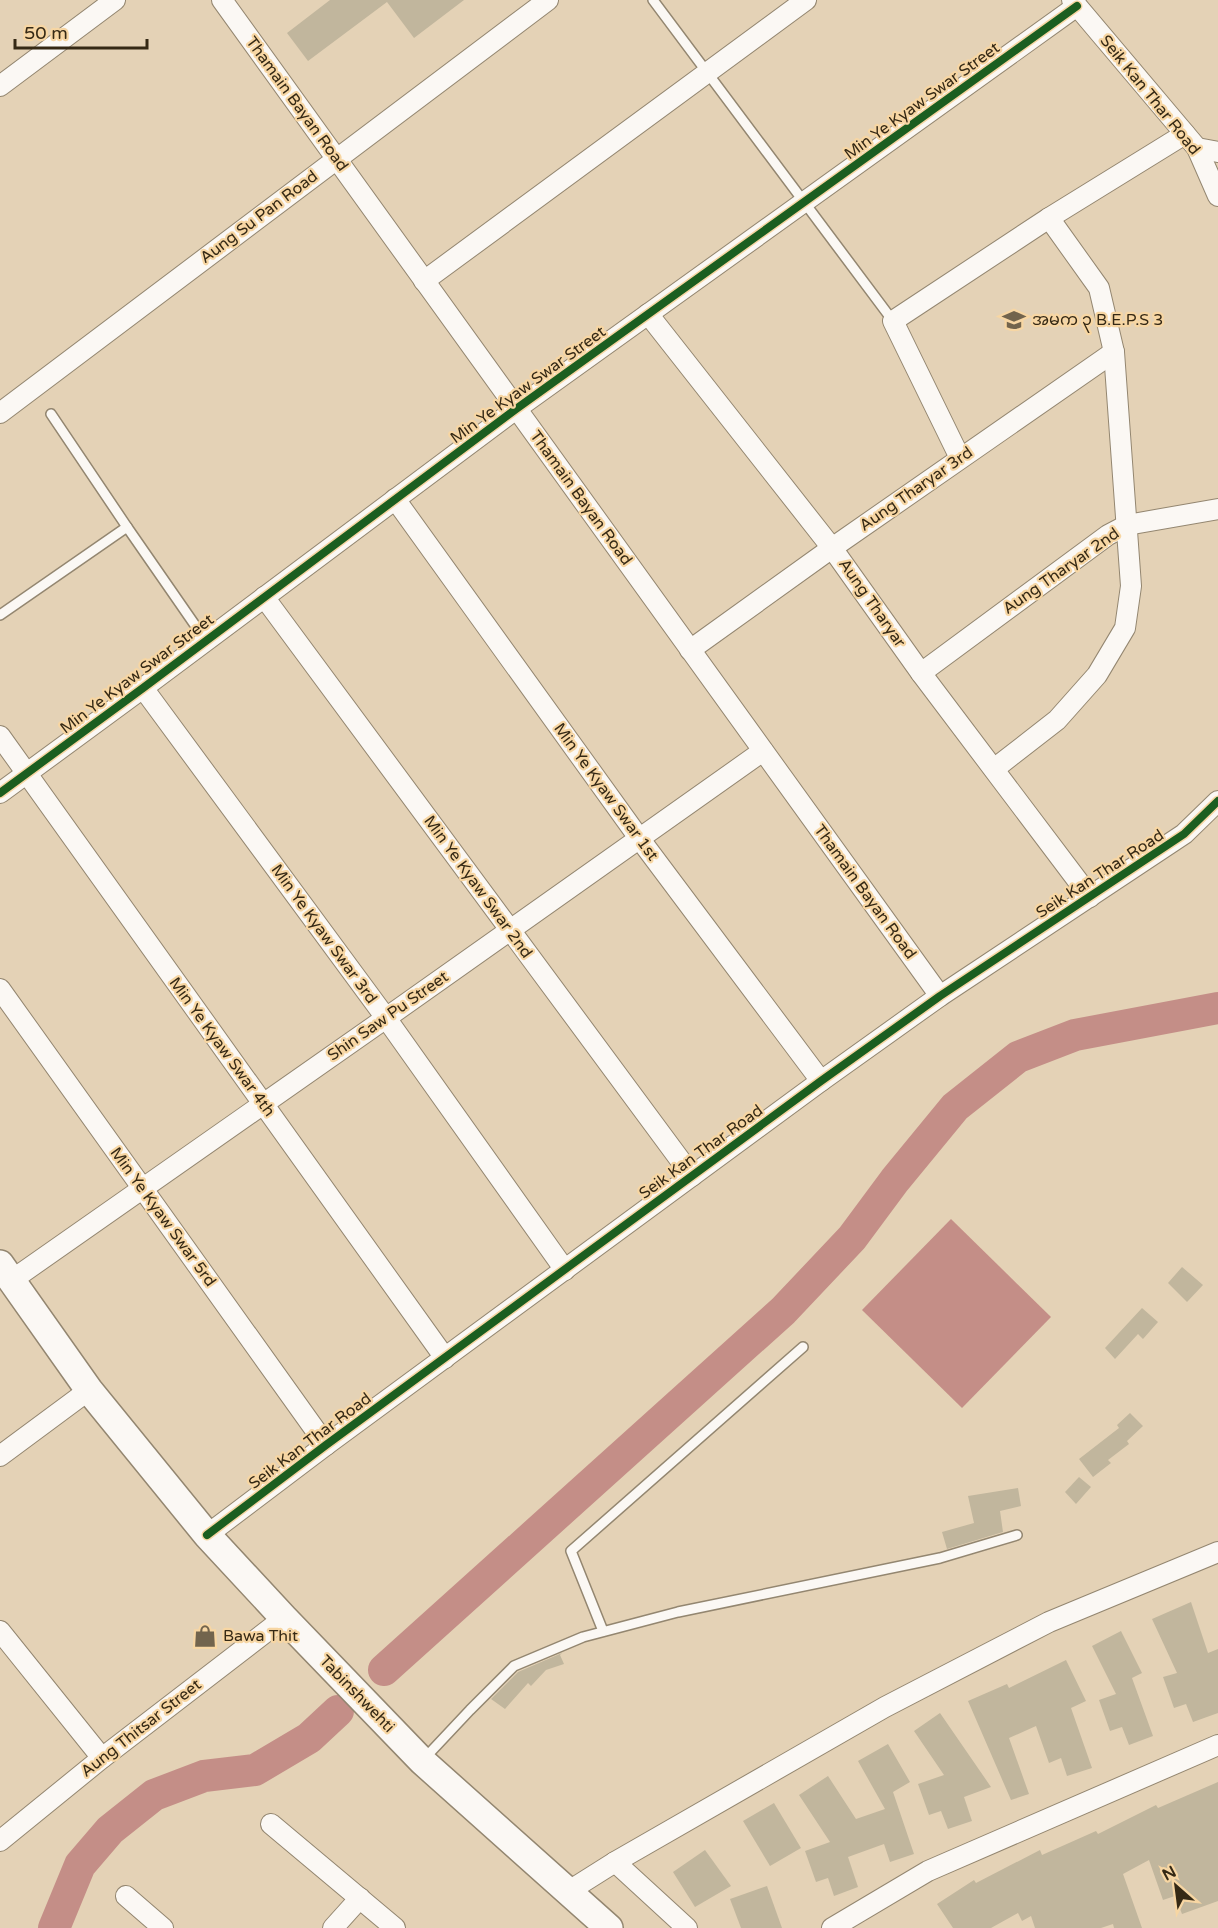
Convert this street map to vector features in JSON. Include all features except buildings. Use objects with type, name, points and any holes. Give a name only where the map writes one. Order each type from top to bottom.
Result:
[{"type":"main road","name":"Tabinshwehti","points":[[6,1272],[89,1390],[207,1535],[422,1761],[609,1928]]},
{"type":"street","points":[[0,86],[115,0]]},
{"type":"street","name":"Thamain Bayan Road","points":[[222,0],[940,996]]},
{"type":"street","name":"Aung Su Pan Road","points":[[0,413],[548,0]]},
{"type":"street","points":[[424,281],[806,0]]},
{"type":"street","name":"Seik Kan Thar Road","points":[[1078,2],[1191,141],[1218,196]]},
{"type":"street","name":"Min Ye Kyaw Swar Street","points":[[0,793],[516,409],[1078,2]]},
{"type":"street","points":[[960,458],[892,321],[1049,218],[1191,141],[1218,152]]},
{"type":"street","points":[[994,770],[1057,720],[1097,675],[1125,628],[1131,586],[1114,352],[1099,288],[1049,218]]},
{"type":"street","name":"Aung Tharyar","points":[[648,314],[832,548],[921,673],[1090,897]]},
{"type":"street","name":"Aung Tharyar 3rd","points":[[690,650],[960,458],[1114,352]]},
{"type":"street","name":"Min Ye Kyaw Swar 1st","points":[[395,499],[639,838],[821,1081]]},
{"type":"street","name":"Aung Tharyar 2nd","points":[[921,673],[1108,535],[1127,525],[1218,509]]},
{"type":"street","name":"Min Ye Kyaw Swar 2nd","points":[[264,597],[692,1176]]},
{"type":"street","name":"Min Ye Kyaw Swar 3rd","points":[[143,688],[386,1018],[565,1270]]},
{"type":"street","name":"Min Ye Kyaw Swar 4th","points":[[0,736],[445,1358]]},
{"type":"street","name":"Shin Saw Pu Street","points":[[6,1272],[142,1188],[763,751]]},
{"type":"street","name":"Seik Kan Thar Road","points":[[207,1535],[821,1081],[940,996],[1184,834],[1218,801]]},
{"type":"street","name":"Min Ye Kyaw Swar 5rd","points":[[0,989],[326,1445]]},
{"type":"street","points":[[0,1456],[89,1390]]},
{"type":"street","points":[[569,1891],[615,1862],[885,1707],[1049,1622],[1218,1552]]},
{"type":"street","name":"Aung Thitsar Street","points":[[0,1841],[102,1758],[284,1618]]},
{"type":"street","points":[[3,1643],[102,1758]]},
{"type":"street","points":[[832,1928],[928,1871],[1218,1745]]},
{"type":"street","points":[[271,1824],[395,1928]]},
{"type":"street","points":[[615,1862],[687,1928]]},
{"type":"street","points":[[126,1896],[163,1928]]},
{"type":"street","points":[[333,1928],[360,1898]]},
{"type":"lane","points":[[653,0],[805,201],[892,321]]},
{"type":"lane","points":[[51,414],[206,641]]},
{"type":"lane","points":[[0,615],[127,526]]},
{"type":"lane","points":[[603,1631],[571,1551],[803,1347]]},
{"type":"lane","points":[[422,1761],[514,1666],[583,1637],[678,1612],[940,1558],[1017,1535]]},
{"type":"shaded area","points":[[951,1219],[1051,1317],[962,1408],[862,1310]]},
{"type":"waterway","points":[[384,1670],[783,1311],[852,1238],[895,1180],[955,1107],[1018,1057],[1075,1035],[1218,1008]]},
{"type":"waterway","points":[[54,1928],[80,1865],[110,1830],[154,1795],[204,1776],[255,1770],[309,1738],[338,1711]]},
{"type":"cycle path","points":[[0,793],[516,409],[1077,6]]},
{"type":"cycle path","points":[[207,1535],[821,1081],[940,996],[1184,834],[1218,801]]},
{"type":"place","name":"အမက ၃ B.E.P.S 3","points":[[1014,320]]},
{"type":"place","name":"Bawa Thit","points":[[205,1636]]}]
